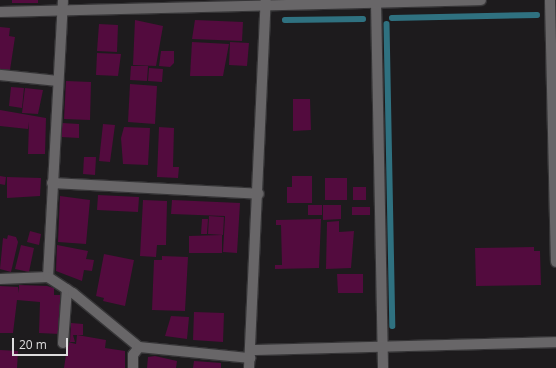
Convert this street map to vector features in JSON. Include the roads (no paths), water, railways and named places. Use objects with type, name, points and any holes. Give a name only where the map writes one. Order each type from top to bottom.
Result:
[{"type":"street","points":[[48,277],[63,0]]},
{"type":"street","points":[[0,12],[63,12],[266,2],[481,0]]},
{"type":"street","points":[[550,0],[556,262]]},
{"type":"street","points":[[250,359],[260,194],[266,2]]},
{"type":"street","points":[[376,2],[383,368]]},
{"type":"street","points":[[0,74],[58,80]]},
{"type":"street","points":[[52,183],[260,194]]},
{"type":"street","points":[[0,279],[48,277],[67,288],[139,347],[250,359],[382,347],[556,342]]},
{"type":"street","points":[[63,343],[67,288]]},
{"type":"street","points":[[133,368],[134,355],[139,347]]},
{"type":"waterway","points":[[392,18],[537,15]]},
{"type":"waterway","points":[[285,20],[363,19]]},
{"type":"waterway","points":[[387,24],[393,326]]}]
